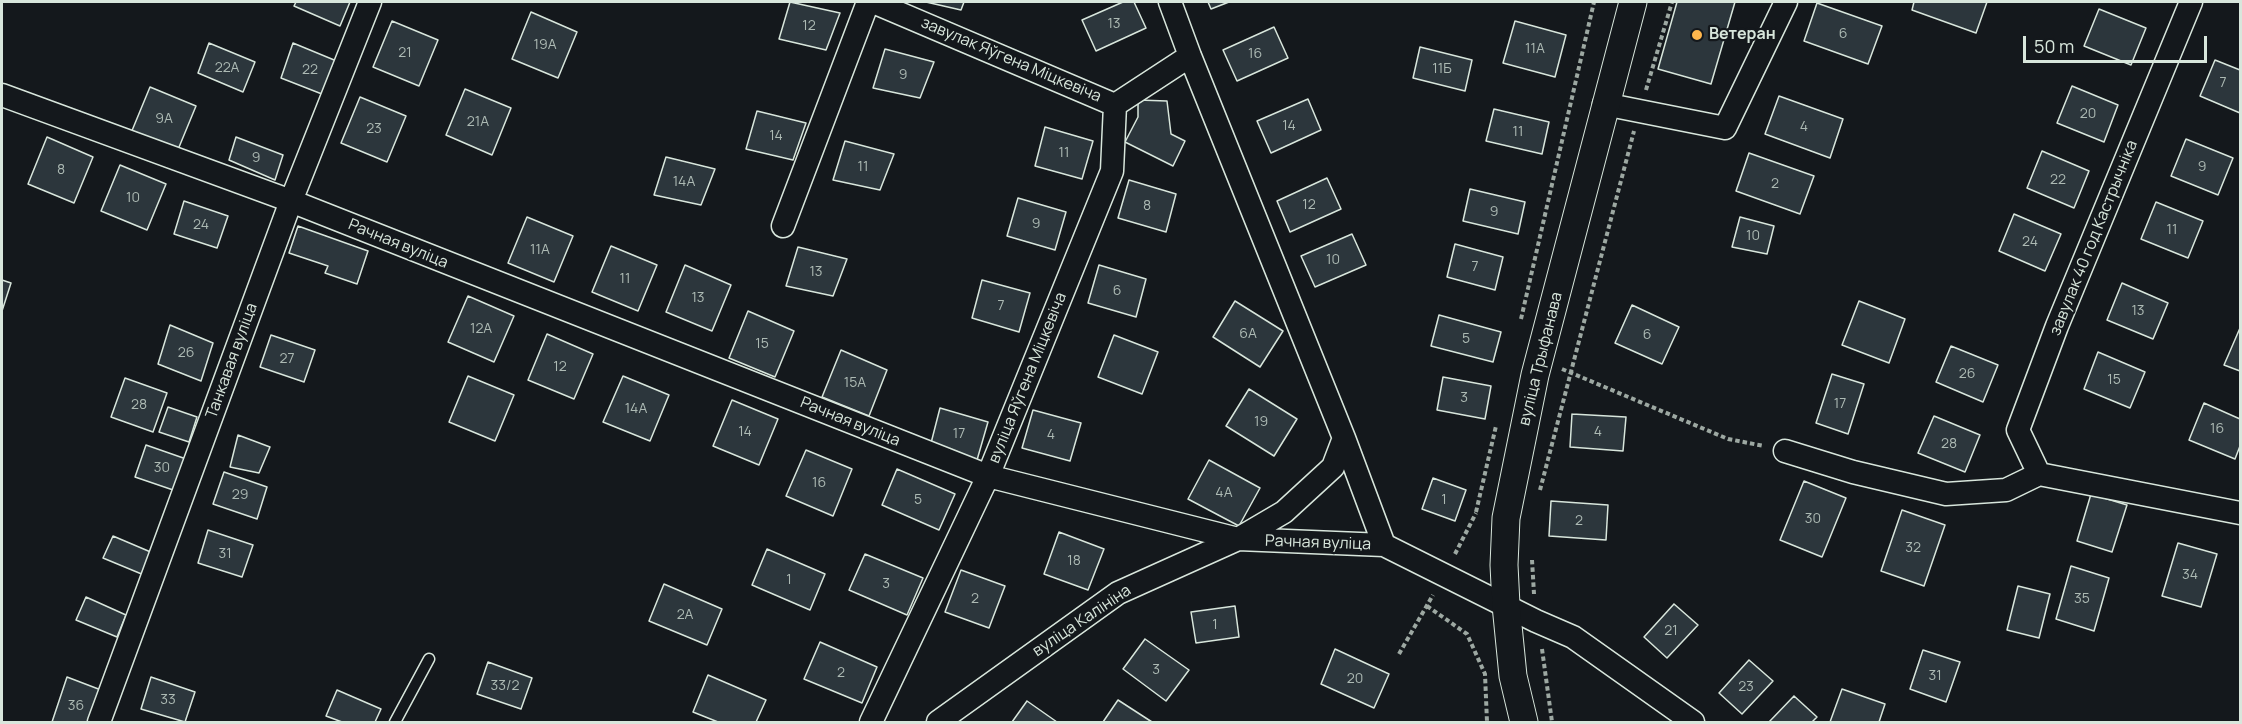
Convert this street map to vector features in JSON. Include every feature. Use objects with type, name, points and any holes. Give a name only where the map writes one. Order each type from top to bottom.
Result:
[{"type":"street","name":"Танкавая вуліца","points":[[99,723],[291,201],[370,2]]},
{"type":"street","points":[[783,226],[868,2]]},
{"type":"street","name":"завулак Яўгена Міцкевіча","points":[[873,2],[1115,105]]},
{"type":"street","points":[[1170,2],[1344,438],[1384,545]]},
{"type":"street","name":"вуліца Трыфанава","points":[[1524,723],[1512,676],[1504,565],[1506,518],[1539,359],[1604,104],[1633,2]]},
{"type":"street","points":[[1604,104],[1725,128],[1786,2]]},
{"type":"street","name":"завулак 40 год Кастрычніка","points":[[2039,474],[2018,430],[2057,326],[2191,2]]},
{"type":"street","points":[[1115,105],[1190,56]]},
{"type":"street","name":"Рачная вуліца","points":[[2,95],[291,201],[988,476],[1238,539],[1384,545],[1573,637],[1693,723]]},
{"type":"street","name":"вуліца Яўгена Міцкевіча","points":[[871,723],[988,476],[1112,171],[1115,105]]},
{"type":"street","name":"вуліца Калініна","points":[[938,723],[1118,593],[1238,539],[1284,512],[1333,467],[1344,438]]},
{"type":"street","points":[[1785,451],[1853,472],[1946,494],[2006,490],[2039,474],[2241,513]]},
{"type":"lane","points":[[395,723],[429,659]]},
{"type":"path","points":[[1518,329],[1594,2]]},
{"type":"path","points":[[1539,495],[1640,111],[1672,2]]},
{"type":"path","points":[[1539,359],[1728,439],[1785,451]]},
{"type":"path","points":[[1476,512],[1497,421]]},
{"type":"path","points":[[1427,606],[1467,634],[1485,674],[1487,723]]},
{"type":"building","points":[[296,2],[350,2],[340,26],[294,6]]},
{"type":"building","points":[[790,2],[840,13],[826,50],[779,39]]},
{"type":"building","points":[[926,2],[964,2],[961,10]]},
{"type":"building","points":[[1123,2],[1134,2],[1146,28],[1096,51],[1082,20]]},
{"type":"building","points":[[1208,2],[1229,2],[1211,9]]},
{"type":"building","name":"Ветеран","points":[[1677,2],[1735,2],[1711,84],[1658,69]]},
{"type":"building","points":[[1914,2],[1987,2],[1976,33],[1912,10]]},
{"type":"building","points":[[1817,3],[1882,26],[1868,64],[1804,41]]},
{"type":"building","points":[[2099,9],[2146,28],[2131,65],[2084,46]]},
{"type":"building","points":[[531,12],[577,32],[558,78],[512,59]]},
{"type":"building","points":[[392,21],[438,40],[419,86],[373,67]]},
{"type":"building","points":[[1515,21],[1566,35],[1555,77],[1503,63]]},
{"type":"building","points":[[1274,27],[1288,58],[1237,81],[1223,50]]},
{"type":"building","points":[[209,43],[255,62],[243,92],[198,73]]},
{"type":"building","points":[[293,43],[339,62],[327,96],[281,78]]},
{"type":"building","points":[[1420,47],[1472,60],[1465,91],[1413,78]]},
{"type":"building","points":[[885,49],[934,62],[920,98],[873,88]]},
{"type":"building","points":[[2215,60],[2240,70],[2240,113],[2200,96]]},
{"type":"building","points":[[2072,86],[2118,105],[2104,142],[2057,123]]},
{"type":"building","points":[[150,87],[196,106],[177,152],[131,133]]},
{"type":"building","points":[[465,89],[511,108],[492,155],[446,135]]},
{"type":"building","points":[[1779,96],[1843,119],[1830,158],[1765,134]]},
{"type":"building","points":[[360,97],[406,116],[387,162],[341,143]]},
{"type":"building","points":[[1308,99],[1321,130],[1271,153],[1257,121]]},
{"type":"building","points":[[1138,100],[1167,101],[1171,134],[1185,141],[1173,166],[1125,142],[1138,117]]},
{"type":"building","points":[[1494,109],[1549,122],[1542,154],[1486,141]]},
{"type":"building","points":[[757,111],[806,123],[793,160],[746,149]]},
{"type":"building","points":[[1045,127],[1093,141],[1082,179],[1035,166]]},
{"type":"building","points":[[47,137],[93,157],[74,203],[28,184]]},
{"type":"building","points":[[236,137],[283,155],[275,180],[229,160]]},
{"type":"building","points":[[2186,139],[2233,158],[2218,195],[2171,176]]},
{"type":"building","points":[[845,141],[894,154],[880,190],[833,180]]},
{"type":"building","points":[[2042,151],[2089,171],[2074,208],[2027,188]]},
{"type":"building","points":[[1749,153],[1814,176],[1800,214],[1736,191]]},
{"type":"building","points":[[666,157],[715,169],[701,205],[654,195]]},
{"type":"building","points":[[120,165],[166,184],[147,230],[101,211]]},
{"type":"building","points":[[1327,178],[1341,209],[1290,232],[1277,201]]},
{"type":"building","points":[[1129,180],[1176,194],[1166,232],[1118,218]]},
{"type":"building","points":[[1470,189],[1525,202],[1518,234],[1463,221]]},
{"type":"building","points":[[1018,198],[1066,212],[1055,250],[1007,236]]},
{"type":"building","points":[[184,201],[228,216],[217,248],[174,234]]},
{"type":"building","points":[[2156,202],[2203,221],[2188,258],[2141,239]]},
{"type":"building","points":[[2014,214],[2061,234],[2045,271],[1999,251]]},
{"type":"building","points":[[527,217],[573,236],[554,282],[508,263]]},
{"type":"building","points":[[1740,217],[1774,226],[1767,254],[1732,247]]},
{"type":"building","points":[[298,226],[368,251],[357,284],[325,273],[328,266],[289,253]]},
{"type":"building","points":[[1352,234],[1366,265],[1315,287],[1301,256]]},
{"type":"building","points":[[1455,244],[1503,257],[1495,290],[1447,277]]},
{"type":"building","points":[[611,246],[657,265],[638,311],[592,292]]},
{"type":"building","points":[[798,247],[847,259],[833,296],[786,286]]},
{"type":"building","points":[[685,265],[731,285],[712,331],[666,312]]},
{"type":"building","points":[[1099,265],[1146,279],[1136,317],[1088,303]]},
{"type":"building","points":[[2,280],[11,283],[2,311]]},
{"type":"building","points":[[982,280],[1030,293],[1019,332],[972,318]]},
{"type":"building","points":[[2122,283],[2168,303],[2153,339],[2107,320]]},
{"type":"building","points":[[468,296],[514,316],[494,362],[448,342]]},
{"type":"building","points":[[1235,301],[1283,331],[1260,367],[1213,337]]},
{"type":"building","points":[[1859,301],[1905,319],[1889,363],[1842,345]]},
{"type":"building","points":[[1632,305],[1679,327],[1662,364],[1615,343]]},
{"type":"building","points":[[748,311],[794,331],[775,377],[729,358]]},
{"type":"building","points":[[1439,315],[1501,332],[1493,362],[1431,346]]},
{"type":"building","points":[[170,325],[213,343],[201,381],[158,364]]},
{"type":"building","points":[[2240,328],[2240,371],[2224,365]]},
{"type":"building","points":[[547,334],[593,354],[574,399],[528,380]]},
{"type":"building","points":[[271,335],[315,350],[304,382],[260,367]]},
{"type":"building","points":[[1114,335],[1158,352],[1142,394],[1098,377]]},
{"type":"building","points":[[1951,346],[1998,365],[1983,402],[1936,382]]},
{"type":"building","points":[[841,350],[887,370],[869,416],[822,397]]},
{"type":"building","points":[[2098,352],[2145,372],[2130,408],[2084,389]]},
{"type":"building","points":[[1832,374],[1864,384],[1848,434],[1816,423]]},
{"type":"building","points":[[468,376],[514,395],[495,441],[449,422]]},
{"type":"building","points":[[623,376],[669,395],[650,441],[603,422]]},
{"type":"building","points":[[1443,377],[1491,386],[1485,419],[1437,410]]},
{"type":"building","points":[[125,378],[167,393],[153,432],[111,417]]},
{"type":"building","points":[[1249,389],[1297,419],[1274,456],[1226,426]]},
{"type":"building","points":[[732,400],[778,419],[759,465],[713,446]]},
{"type":"building","points":[[2204,403],[2240,419],[2240,446],[2235,459],[2189,440]]},
{"type":"building","points":[[168,407],[197,417],[189,442],[159,432]]},
{"type":"building","points":[[940,408],[988,422],[977,460],[930,447]]},
{"type":"building","points":[[1033,410],[1081,423],[1070,461],[1022,448]]},
{"type":"building","points":[[1572,414],[1626,417],[1623,451],[1570,447]]},
{"type":"building","points":[[1934,416],[1980,435],[1965,472],[1918,453]]},
{"type":"building","points":[[238,435],[270,447],[259,473],[230,467]]},
{"type":"building","points":[[146,445],[189,460],[179,492],[135,477]]},
{"type":"building","points":[[806,450],[852,469],[833,516],[786,496]]},
{"type":"building","points":[[1209,460],[1260,488],[1239,526],[1188,499]]},
{"type":"building","points":[[897,469],[955,494],[939,530],[882,505]]},
{"type":"building","points":[[224,472],[267,487],[257,519],[213,504]]},
{"type":"building","points":[[1433,478],[1466,490],[1455,521],[1422,509]]},
{"type":"building","points":[[1804,481],[1846,498],[1822,557],[1780,540]]},
{"type":"building","points":[[2091,494],[2127,505],[2112,552],[2077,541]]},
{"type":"building","points":[[1551,501],[1608,505],[1606,540],[1549,536]]},
{"type":"building","points":[[1902,510],[1945,525],[1924,586],[1881,571]]},
{"type":"building","points":[[208,530],[253,545],[242,577],[198,563]]},
{"type":"building","points":[[1059,532],[1104,549],[1088,590],[1044,574]]},
{"type":"building","points":[[113,536],[153,553],[144,575],[103,558]]},
{"type":"building","points":[[2178,543],[2217,554],[2201,607],[2162,596]]},
{"type":"building","points":[[767,549],[825,574],[810,610],[752,585]]},
{"type":"building","points":[[865,554],[923,578],[907,615],[849,590]]},
{"type":"building","points":[[2071,566],[2109,578],[2094,631],[2056,619]]},
{"type":"building","points":[[961,570],[1005,586],[989,628],[945,612]]},
{"type":"building","points":[[664,584],[722,609],[707,645],[649,621]]},
{"type":"building","points":[[2018,586],[2050,594],[2039,638],[2007,630]]},
{"type":"building","points":[[86,597],[126,615],[117,637],[76,620]]},
{"type":"building","points":[[1674,604],[1698,625],[1667,658],[1644,637]]},
{"type":"building","points":[[1235,606],[1239,637],[1196,643],[1191,612]]},
{"type":"building","points":[[1145,639],[1189,670],[1166,701],[1123,669]]},
{"type":"building","points":[[820,642],[877,667],[862,703],[804,679]]},
{"type":"building","points":[[1335,649],[1389,674],[1374,708],[1321,684]]},
{"type":"building","points":[[1923,650],[1960,662],[1946,702],[1910,689]]},
{"type":"building","points":[[1749,660],[1773,681],[1742,714],[1719,693]]},
{"type":"building","points":[[488,662],[532,678],[521,709],[477,694]]},
{"type":"building","points":[[708,675],[766,700],[756,722],[718,722],[693,712]]},
{"type":"building","points":[[67,677],[101,690],[90,722],[52,722]]},
{"type":"building","points":[[151,677],[195,692],[185,722],[141,709]]},
{"type":"building","points":[[1842,689],[1885,704],[1879,722],[1830,722]]},
{"type":"building","points":[[337,690],[381,709],[375,722],[342,722],[326,716]]},
{"type":"building","points":[[1794,696],[1817,717],[1812,722],[1769,722]]},
{"type":"building","points":[[1118,700],[1152,722],[1103,722]]},
{"type":"building","points":[[1027,701],[1057,722],[1012,722]]},
{"type":"place","name":"Ветеран","points":[[1697,35]]}]
